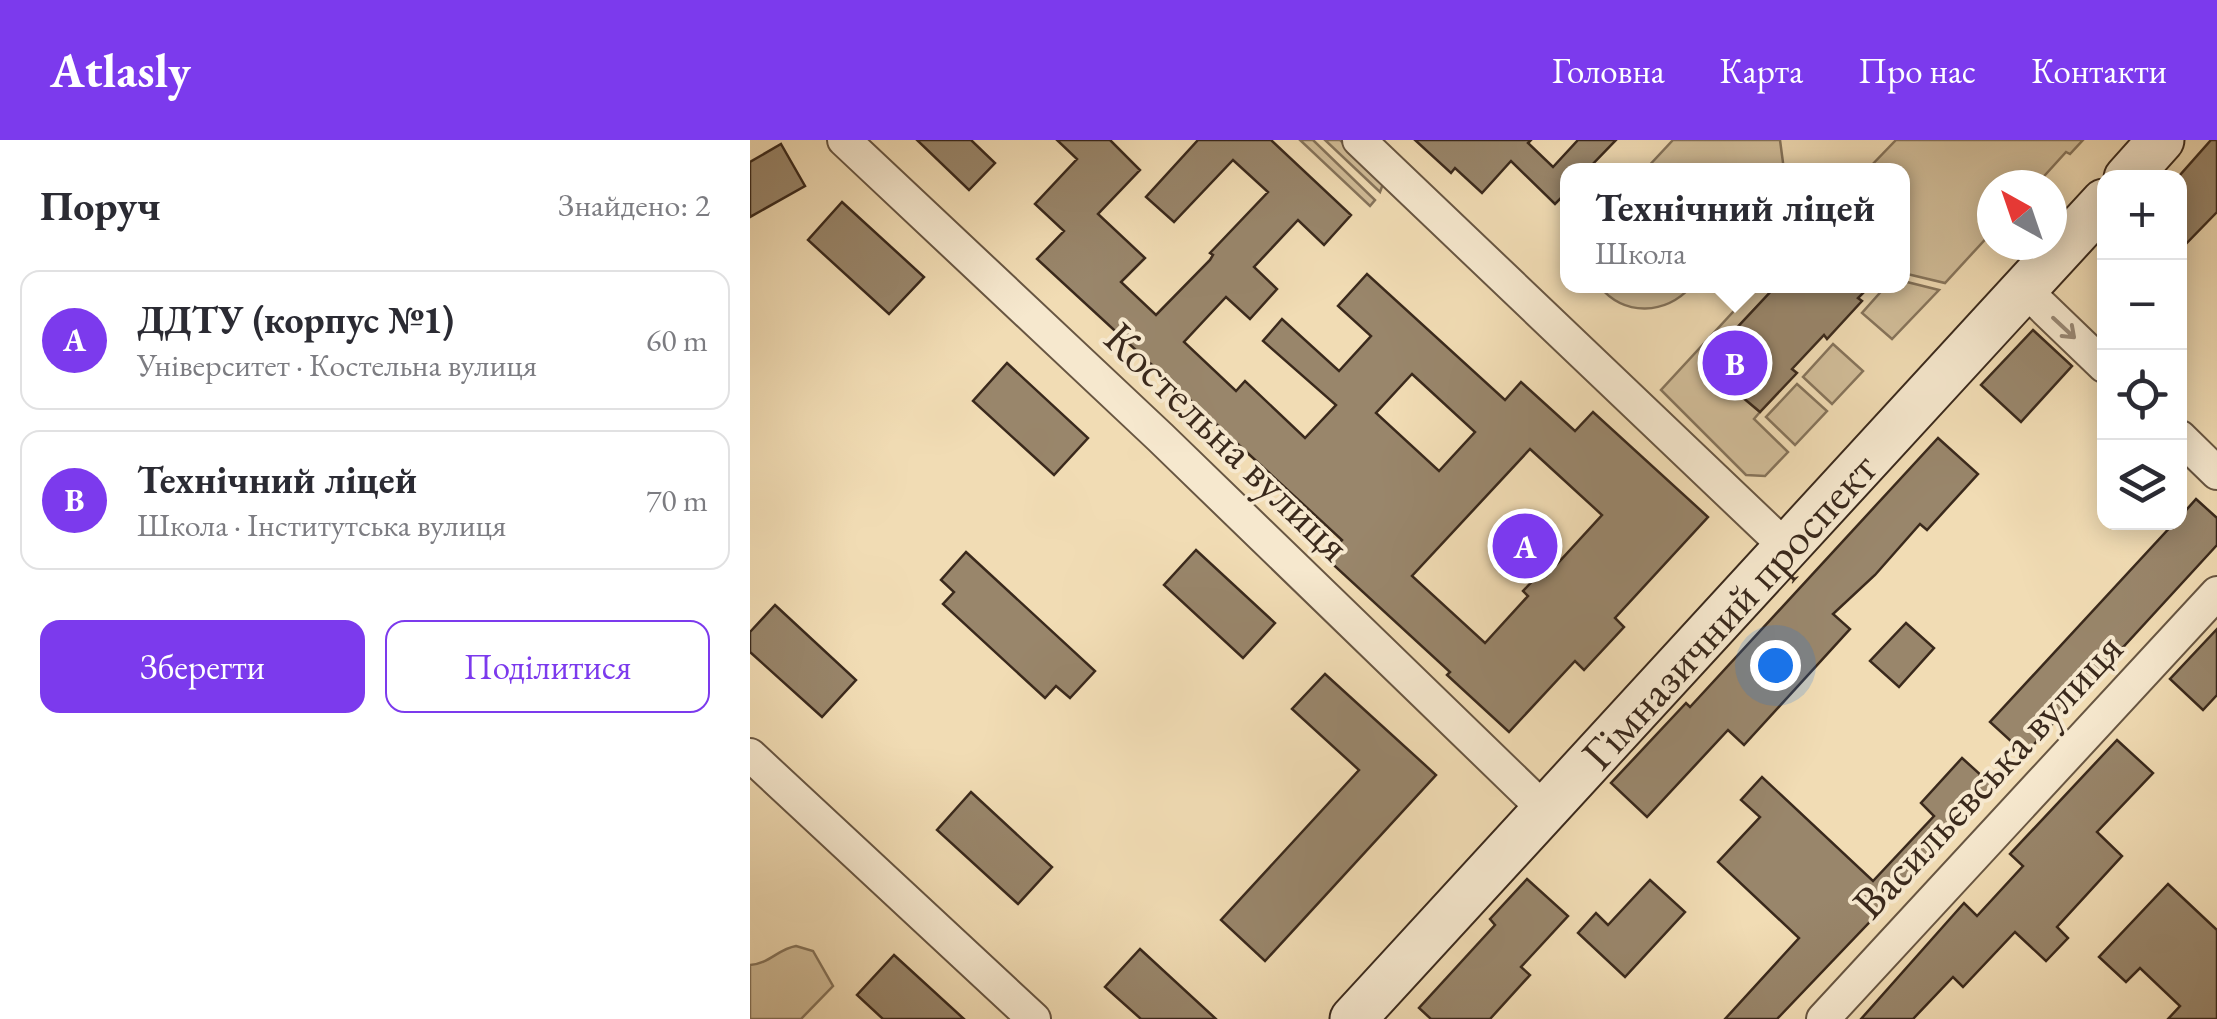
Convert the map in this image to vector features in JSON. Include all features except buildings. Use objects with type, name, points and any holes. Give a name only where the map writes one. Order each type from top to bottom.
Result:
[{"type":"main road","points":[[2134,170],[2161,140]]},
{"type":"main road","name":"Гімназичний проспект","points":[[1353,1019],[2097,210]]},
{"type":"street","name":"Костельна вулиця","points":[[844,140],[1160,437],[1546,811]]},
{"type":"street","points":[[1358,140],[1788,548]]},
{"type":"street","points":[[2024,289],[2097,359]]},
{"type":"street","points":[[2183,440],[2217,472]]},
{"type":"street","name":"Васильєвська вулиця","points":[[1823,1019],[2217,593]]},
{"type":"street","points":[[750,754],[1034,1019]]},
{"type":"shaded area","points":[[1300,140],[1313,140],[1375,200],[1370,206]]},
{"type":"shaded area","points":[[1325,140],[1340,140],[1384,181],[1380,192]]},
{"type":"shaded area","points":[[1673,140],[1780,140],[1783,163],[1652,163]]},
{"type":"shaded area","points":[[1896,140],[2083,140],[2050,170],[1977,170],[1977,248],[1945,283],[1910,275],[1910,163],[1874,163]]},
{"type":"shaded area","points":[[1910,283],[1939,290],[1892,339],[1862,313],[1880,293],[1910,293]]},
{"type":"shaded area","points":[[1606,293],[1684,293],[1670,303],[1645,308]]},
{"type":"shaded area","points":[[1751,293],[1769,293],[1703,364],[1760,412],[1754,419],[1788,452],[1765,476],[1746,475],[1661,390]]},
{"type":"shaded area","points":[[1833,344],[1863,371],[1832,404],[1803,377]]},
{"type":"shaded area","points":[[1797,384],[1827,411],[1795,445],[1766,417]]},
{"type":"shaded area","points":[[796,946],[813,951],[833,986],[801,1019],[750,1019],[750,965]]},
{"type":"place","name":"Технічний ліцей","points":[[1735,363]]},
{"type":"place","name":"ДДТУ (корпус №1)","points":[[1525,546]]}]
